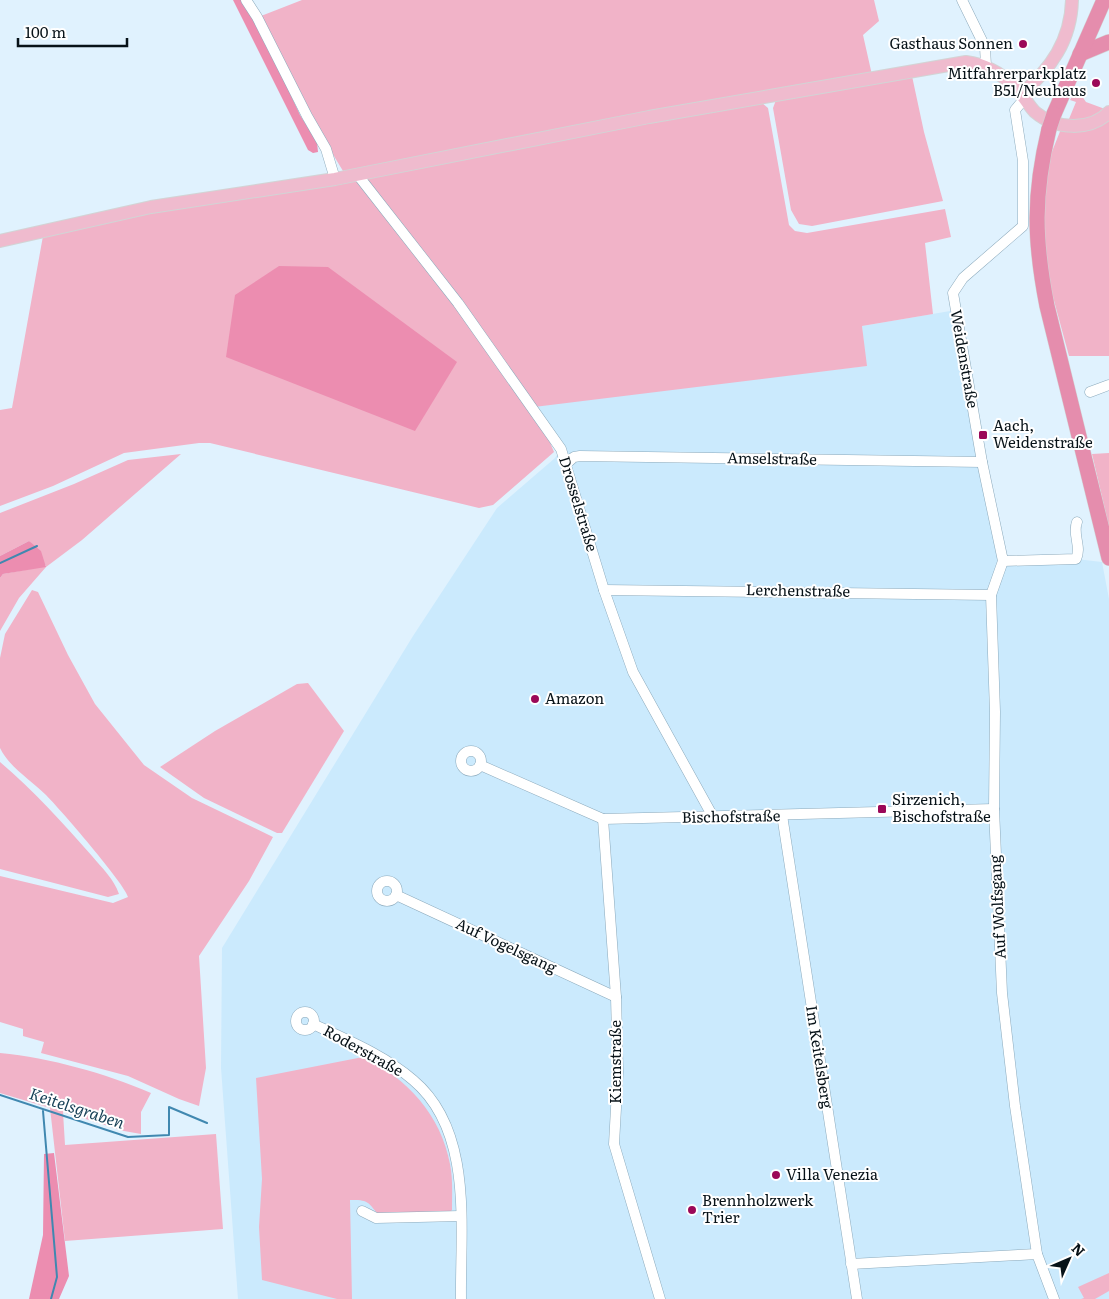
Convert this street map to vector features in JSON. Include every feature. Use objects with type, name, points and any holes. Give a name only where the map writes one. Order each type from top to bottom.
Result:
[{"type":"highway","points":[[1103,1],[1049,129],[1036,204],[1039,263],[1047,306],[1109,558]]},
{"type":"highway","points":[[1080,54],[1109,42]]},
{"type":"main road","points":[[1023,96],[1062,48],[1070,22],[1072,0]]},
{"type":"main road","points":[[0,241],[151,207],[335,179],[543,137],[788,92],[966,62],[986,66],[1023,96],[1035,112],[1066,125],[1091,125],[1101,120],[1109,112]]},
{"type":"street","points":[[246,0],[258,18],[307,116],[326,149],[335,179]]},
{"type":"street","points":[[962,0],[985,47],[986,66]]},
{"type":"street","name":"Weidenstraße","points":[[1002,561],[982,462],[953,293],[963,278],[1023,226],[1023,161],[1015,110],[1023,96]]},
{"type":"street","name":"Drosselstraße","points":[[357,174],[458,302],[561,449],[604,590],[633,672],[712,815]]},
{"type":"street","points":[[1090,392],[1109,385]]},
{"type":"street","name":"Amselstraße","points":[[566,464],[574,457],[580,456],[982,462]]},
{"type":"street","points":[[1002,561],[1076,559],[1079,553],[1076,533],[1077,522]]},
{"type":"street","name":"Auf Wolfsgang","points":[[1002,561],[991,595],[995,712],[994,810],[1002,993],[1015,1106],[1037,1254],[1054,1299]]},
{"type":"street","name":"Lerchenstraße","points":[[604,590],[991,595]]},
{"type":"street","name":"Bischofstraße","points":[[480,765],[602,819],[994,810]]},
{"type":"street","name":"Im Keitelsberg","points":[[782,816],[857,1299]]},
{"type":"street","name":"Kiemstraße","points":[[602,819],[616,997],[618,1072],[614,1144],[660,1299]]},
{"type":"street","name":"Auf Vogelsgang","points":[[396,896],[616,997]]},
{"type":"street","name":"Roderstraße","points":[[313,1024],[348,1040],[396,1067],[415,1081],[444,1119],[457,1160],[461,1299]]},
{"type":"street","points":[[362,1211],[376,1218],[460,1216]]},
{"type":"street","points":[[851,1264],[1037,1254]]},
{"type":"shaded area","points":[[233,0],[243,0],[259,26],[300,115],[317,142],[318,152],[313,153],[308,150]]},
{"type":"shaded area","points":[[302,0],[874,0],[879,21],[863,35],[872,75],[343,171],[317,128],[261,16]]},
{"type":"shaded area","points":[[912,76],[924,132],[943,201],[812,226],[799,224],[791,210],[773,108],[776,100]]},
{"type":"shaded area","points":[[1077,89],[1086,102],[1105,109],[1103,113],[1080,121],[1069,119],[1076,102],[1070,100]]},
{"type":"shaded area","points":[[762,103],[768,108],[789,225],[795,231],[807,233],[945,209],[951,237],[925,243],[933,314],[862,326],[867,366],[534,407],[367,180],[371,174]]},
{"type":"shaded area","points":[[1109,119],[1109,356],[1069,356],[1047,275],[1043,212],[1049,159],[1061,129]]},
{"type":"shaded area","points":[[355,180],[444,290],[549,440],[554,452],[493,505],[479,508],[210,443],[124,453],[53,486],[0,506],[0,410],[12,408],[43,236],[119,217]]},
{"type":"shaded area","points":[[279,266],[328,267],[457,362],[415,431],[226,357],[235,295]]},
{"type":"shaded area","points":[[956,310],[1003,560],[1076,559],[1102,562],[1109,599],[1109,1299],[238,1299],[221,1068],[222,948],[413,636],[497,508],[555,458],[561,449],[530,405],[866,366],[862,326]]},
{"type":"shaded area","points":[[1109,453],[1109,527],[1092,454]]},
{"type":"shaded area","points":[[181,454],[82,540],[46,567],[19,598],[0,631],[0,578],[3,574],[46,566],[29,541],[0,556],[0,513],[74,484],[128,460]]},
{"type":"shaded area","points":[[29,541],[41,551],[46,567],[3,574],[0,578],[0,556]]},
{"type":"shaded area","points":[[32,590],[38,592],[68,655],[95,704],[144,765],[192,798],[273,837],[249,881],[199,956],[206,1068],[199,1106],[128,1076],[41,1053],[44,1042],[23,1036],[23,1029],[0,1022],[0,876],[113,903],[128,897],[116,877],[77,830],[46,795],[9,761],[0,748],[0,658],[5,634]]},
{"type":"shaded area","points":[[308,683],[344,731],[282,833],[277,833],[204,798],[160,767],[215,731],[297,684]]},
{"type":"shaded area","points":[[0,762],[70,831],[114,883],[119,894],[108,897],[0,869]]},
{"type":"shaded area","points":[[0,1053],[77,1067],[151,1093],[141,1112],[141,1134],[124,1131],[63,1112],[65,1145],[216,1134],[223,1229],[65,1241],[50,1108],[0,1093]]},
{"type":"shaded area","points":[[363,1057],[394,1076],[407,1087],[430,1114],[439,1130],[450,1164],[452,1210],[449,1213],[378,1214],[367,1202],[350,1200],[352,1299],[337,1299],[262,1280],[259,1227],[262,1179],[256,1078]]},
{"type":"shaded area","points":[[54,1153],[69,1276],[59,1299],[29,1299],[43,1235],[44,1154]]},
{"type":"shaded area","points":[[1109,1273],[1109,1291],[1095,1299],[1081,1299],[1084,1298],[1078,1287]]},
{"type":"waterway","points":[[0,563],[37,546]]},
{"type":"waterway","name":"Keitelsgraben","points":[[0,1095],[128,1137],[169,1135],[169,1107],[207,1123]]},
{"type":"waterway","points":[[43,1111],[57,1277],[51,1299]]},
{"type":"place","name":"Gasthaus Sonnen","points":[[1023,44]]},
{"type":"place","name":"Mitfahrerparkplatz B51/Neuhaus","points":[[1096,83]]},
{"type":"place","name":"Aach, Weidenstraße","points":[[983,435]]},
{"type":"place","name":"Amazon","points":[[535,699]]},
{"type":"place","name":"Sirzenich, Bischofstraße","points":[[882,809]]},
{"type":"place","name":"Villa Venezia","points":[[776,1175]]},
{"type":"place","name":"Brennholzwerk Trier","points":[[692,1210]]}]
